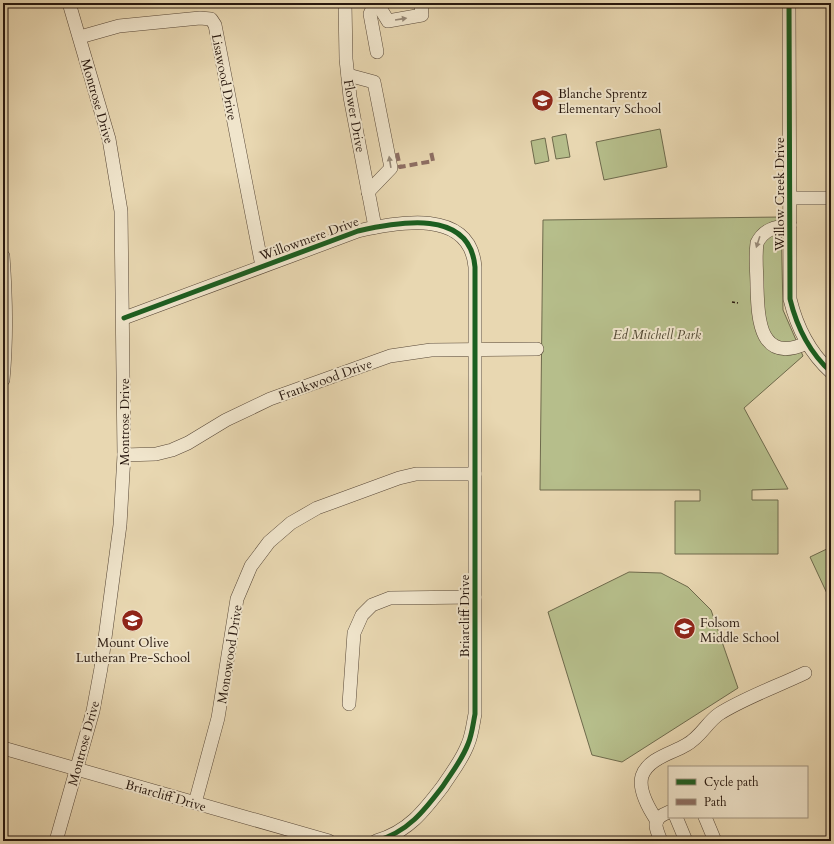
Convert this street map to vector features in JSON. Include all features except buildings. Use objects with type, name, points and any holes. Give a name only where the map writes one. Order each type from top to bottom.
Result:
[{"type":"street","name":"Montrose Drive","points":[[56,841],[92,711],[101,668],[120,525],[124,455],[123,238],[117,175],[101,108],[69,3]]},
{"type":"street","name":"Flower Drive","points":[[345,3],[345,37],[348,75],[375,227]]},
{"type":"street","points":[[377,52],[370,14],[376,3],[388,21],[422,15],[421,3]]},
{"type":"street","name":"Willow Creek Drive","points":[[789,3],[790,299],[797,323],[812,352],[831,372]]},
{"type":"street","name":"Lisawood Drive","points":[[80,37],[120,26],[200,18],[211,19],[216,31],[262,266]]},
{"type":"street","points":[[348,75],[374,82],[391,168],[368,192]]},
{"type":"street","points":[[790,198],[831,198]]},
{"type":"street","name":"Willowmere Drive","points":[[124,318],[262,266],[358,232],[375,227],[410,224],[439,224],[452,228],[467,242],[473,254],[475,267],[475,349]]},
{"type":"street","points":[[790,225],[767,230],[760,236],[757,243],[758,314],[764,337],[773,346],[782,349],[794,349],[807,343]]},
{"type":"street","points":[[3,256],[6,337],[3,380]]},
{"type":"street","name":"Briarcliff Drive","points":[[376,841],[402,837],[459,764],[469,744],[475,714],[475,349]]},
{"type":"street","name":"Frankwood Drive","points":[[124,455],[156,454],[172,450],[248,409],[374,361],[425,350],[537,349]]},
{"type":"street","name":"Monowood Drive","points":[[195,803],[218,718],[237,599],[252,566],[269,542],[291,523],[310,511],[399,478],[421,474],[475,474]]},
{"type":"street","points":[[349,704],[354,634],[358,620],[372,605],[390,598],[475,597]]},
{"type":"street","points":[[657,821],[649,809],[642,785],[642,776],[650,765],[687,745],[697,737],[719,714],[805,673]]},
{"type":"street","name":"Briarcliff Drive","points":[[3,748],[329,841]]},
{"type":"street","points":[[661,841],[656,827],[657,821],[660,816],[668,812]]},
{"type":"street","points":[[676,818],[686,841]]},
{"type":"street","points":[[705,818],[715,841]]},
{"type":"path","points":[[732,302],[738,303]]},
{"type":"green space","points":[[660,129],[667,167],[604,180],[596,142]]},
{"type":"green space","points":[[566,134],[570,157],[556,159],[552,137]]},
{"type":"green space","points":[[545,138],[549,161],[535,164],[531,141]]},
{"type":"green space","name":"Ed Mitchell Park","points":[[781,217],[783,310],[803,356],[744,408],[788,489],[752,490],[752,500],[778,500],[778,554],[675,554],[675,501],[700,501],[700,490],[540,490],[543,220]]},
{"type":"green space","points":[[831,547],[831,602],[810,557]]},
{"type":"green space","points":[[629,572],[661,573],[688,587],[711,610],[738,688],[622,762],[592,755],[548,612]]},
{"type":"marked path","points":[[397,153],[400,167],[433,161],[431,152]]},
{"type":"cycle path","points":[[789,3],[790,299],[800,330],[810,348],[831,372]]},
{"type":"cycle path","points":[[124,318],[358,231],[411,223],[430,224],[446,227],[460,235],[470,248],[475,267],[475,714],[466,750],[457,766],[436,795],[414,820],[397,832],[376,841]]},
{"type":"place","name":"Blanche Sprentz Elementary School","points":[[543,100]]},
{"type":"place","name":"Mount Olive Lutheran Pre-School","points":[[133,620]]},
{"type":"place","name":"Folsom Middle School","points":[[685,629]]}]
